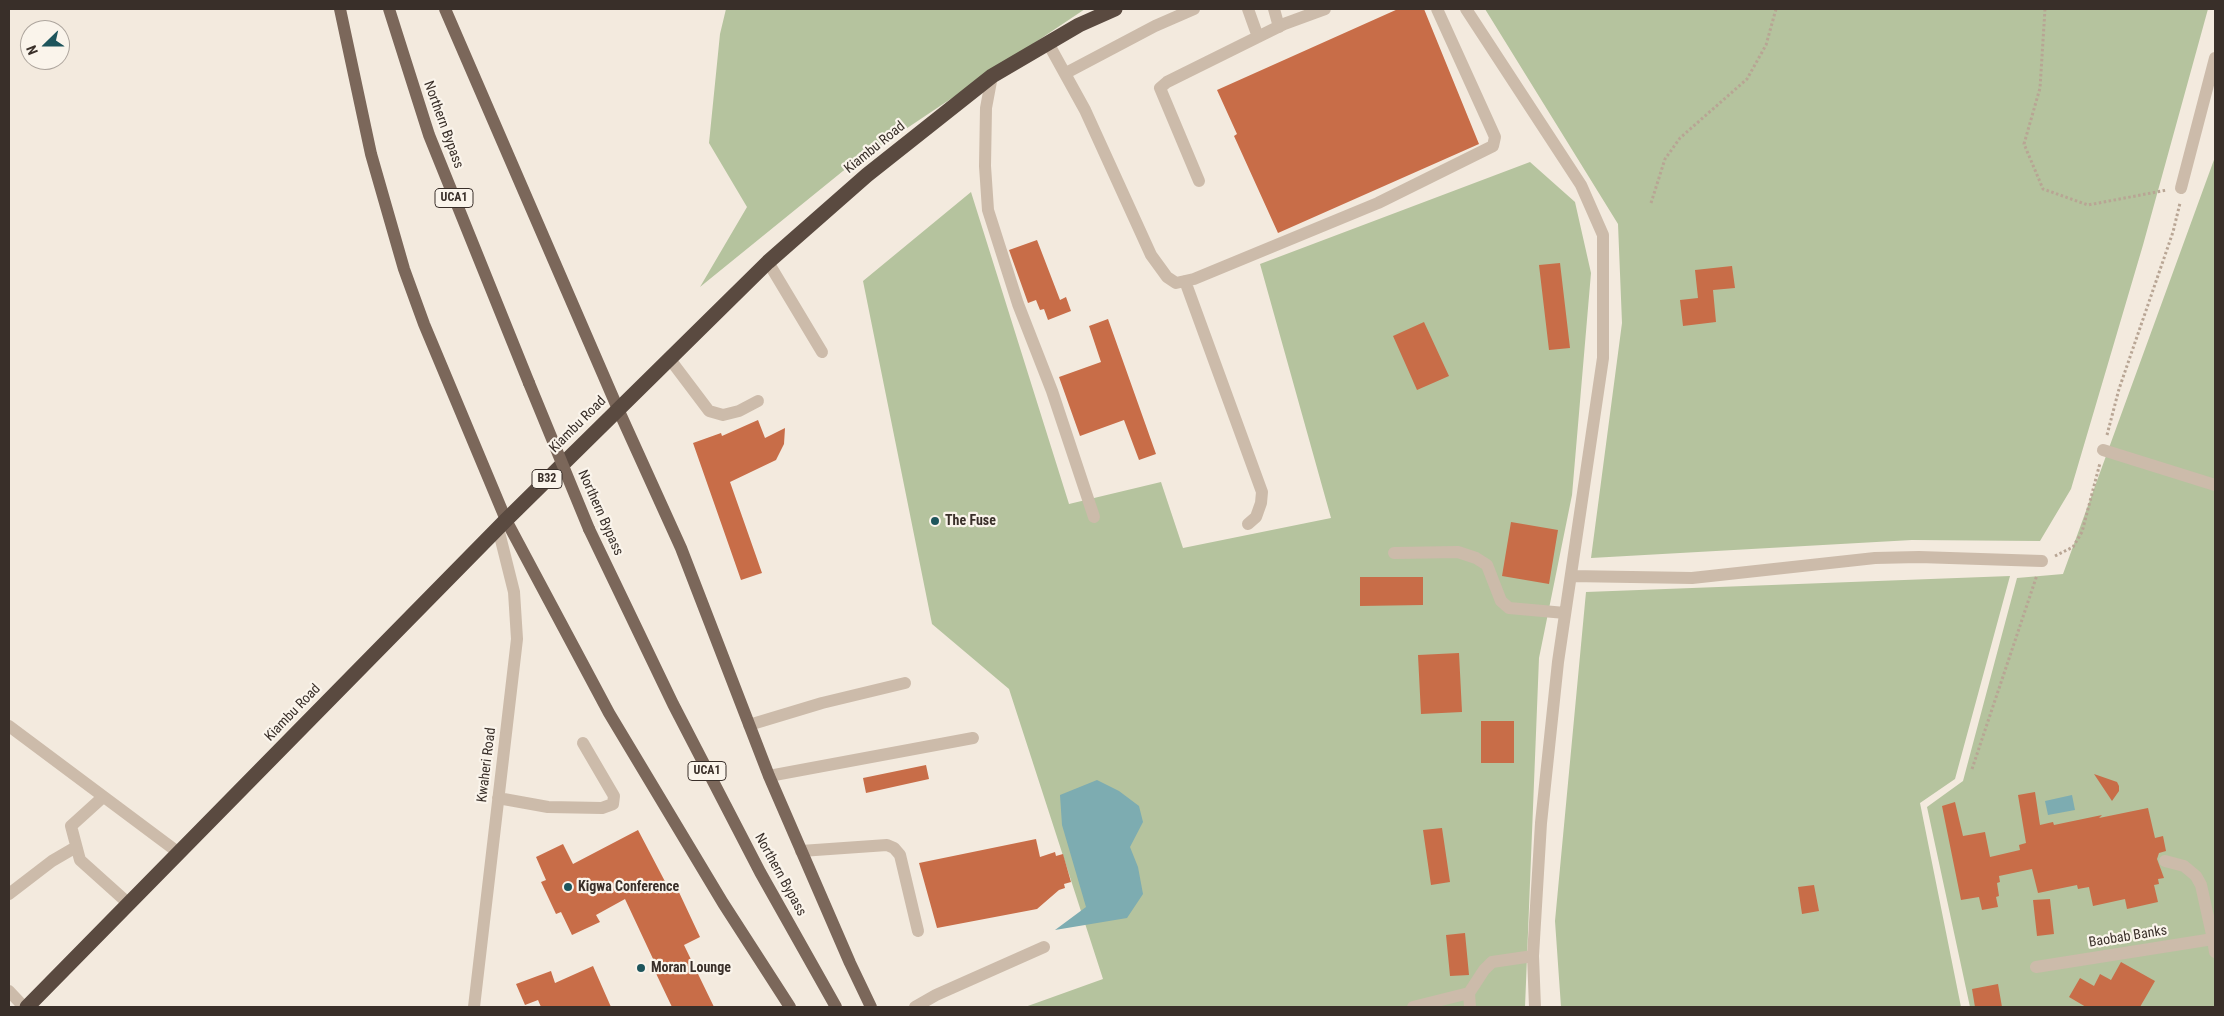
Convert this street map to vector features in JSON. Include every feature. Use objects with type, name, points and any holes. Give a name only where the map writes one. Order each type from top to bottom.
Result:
[{"type":"highway","name":"Kiambu Road","points":[[25,1007],[129,904],[502,524],[768,262],[867,175],[992,76],[1079,24],[1115,9]]},
{"type":"main road","points":[[340,9],[371,154],[404,269],[502,524],[609,713],[723,903],[790,1007]]},
{"type":"main road","name":"Northern Bypass","points":[[389,9],[428,135],[589,529],[673,704],[760,872],[836,1007]]},
{"type":"main road","points":[[446,9],[618,409],[681,548],[769,776],[871,1007]]},
{"type":"street","points":[[1066,74],[1156,26],[1194,9]]},
{"type":"street","points":[[1248,9],[1258,37]]},
{"type":"street","points":[[1274,9],[1278,27]]},
{"type":"street","points":[[1199,181],[1160,88],[1167,82],[1278,27],[1325,9]]},
{"type":"street","points":[[1048,43],[1085,110],[1151,255],[1167,277],[1176,282],[1185,281],[1378,203],[1493,146],[1495,137],[1437,9]]},
{"type":"street","points":[[1466,9],[1581,186],[1603,235],[1602,358],[1565,613],[1541,823],[1533,956],[1535,1007]]},
{"type":"street","points":[[2180,188],[2215,58]]},
{"type":"street","points":[[992,76],[986,118],[984,166],[988,210],[1018,304],[1052,391],[1094,517]]},
{"type":"street","points":[[768,262],[822,352]]},
{"type":"street","points":[[1185,281],[1262,492],[1256,517],[1248,524]]},
{"type":"street","points":[[669,358],[709,411],[722,416],[739,411],[758,401]]},
{"type":"street","points":[[2103,450],[2215,485]]},
{"type":"street","name":"Kwaheri Road","points":[[474,1007],[517,639],[514,592],[502,524]]},
{"type":"street","points":[[1394,553],[1458,552],[1476,558],[1487,566],[1501,601],[1509,608],[1565,613]]},
{"type":"street","points":[[1571,576],[1692,578],[1875,558],[1919,556],[2042,561]]},
{"type":"street","points":[[749,725],[822,703],[906,683]]},
{"type":"street","points":[[9,726],[179,853]]},
{"type":"street","points":[[769,776],[973,738]]},
{"type":"street","points":[[498,798],[548,806],[602,808],[613,804],[614,796],[583,743]]},
{"type":"street","points":[[103,797],[71,826],[76,847],[80,860],[129,904]]},
{"type":"street","points":[[801,851],[887,845],[894,848],[900,855],[918,931]]},
{"type":"street","points":[[9,894],[52,861],[76,847]]},
{"type":"street","points":[[2165,860],[2184,866],[2196,876],[2201,884],[2214,946]]},
{"type":"street","name":"Baobab Banks","points":[[2036,967],[2214,946]]},
{"type":"street","points":[[915,1007],[936,995],[1044,947]]},
{"type":"street","points":[[1470,1007],[1469,993],[1484,970],[1492,962],[1533,956]]},
{"type":"street","points":[[9,991],[25,1007]]},
{"type":"street","points":[[1413,1007],[1469,993]]},
{"type":"path","points":[[1651,204],[1665,159],[1680,138],[1747,79],[1766,45],[1776,9]]},
{"type":"path","points":[[1972,769],[2042,561],[2073,547],[2082,532],[2119,389],[2179,211],[2180,188],[2088,205],[2043,190],[2024,144],[2040,88],[2045,9]]},
{"type":"green space","points":[[726,9],[1085,9],[843,171],[700,287],[747,207],[709,143],[720,34]]},
{"type":"green space","points":[[1485,9],[2208,9],[2143,245],[2071,489],[2040,541],[1912,540],[1591,558],[1622,323],[1618,224]]},
{"type":"green space","points":[[2215,157],[2215,1007],[1970,1007],[1927,807],[1963,781],[2017,578],[2063,574]]},
{"type":"green space","points":[[1530,162],[1575,202],[1591,273],[1572,495],[1539,658],[1525,1007],[1025,1007],[1103,979],[1009,689],[932,624],[863,281],[971,192],[1069,504],[1161,482],[1183,548],[1331,518],[1260,264]]},
{"type":"green space","points":[[2010,576],[1955,779],[1920,803],[1961,1007],[1561,1007],[1555,921],[1586,592]]},
{"type":"water","points":[[1097,780],[1119,791],[1139,806],[1143,822],[1130,847],[1138,867],[1143,894],[1127,918],[1055,930],[1086,907],[1062,825],[1060,795]]},
{"type":"water","points":[[2072,795],[2075,810],[2048,815],[2045,801]]},
{"type":"building","points":[[1398,9],[1424,9],[1479,144],[1278,233],[1234,136],[1237,134],[1217,90]]},
{"type":"building","points":[[1037,240],[1060,300],[1066,297],[1071,311],[1048,320],[1044,309],[1040,310],[1036,300],[1028,303],[1009,250]]},
{"type":"building","points":[[1560,263],[1570,348],[1549,350],[1539,265]]},
{"type":"building","points":[[1732,266],[1735,288],[1713,290],[1716,322],[1683,326],[1680,300],[1698,298],[1695,270]]},
{"type":"building","points":[[1108,319],[1156,454],[1139,460],[1124,420],[1080,436],[1059,377],[1101,362],[1089,326]]},
{"type":"building","points":[[1424,322],[1449,376],[1417,390],[1393,336]]},
{"type":"building","points":[[758,420],[765,438],[785,428],[784,444],[776,460],[730,482],[762,573],[741,580],[693,443],[721,433],[722,436]]},
{"type":"building","points":[[1511,522],[1558,530],[1549,584],[1502,576]]},
{"type":"building","points":[[1360,577],[1423,577],[1423,605],[1360,606]]},
{"type":"building","points":[[1459,653],[1462,712],[1421,714],[1418,655]]},
{"type":"building","points":[[1481,721],[1514,721],[1514,763],[1481,763]]},
{"type":"building","points":[[926,765],[929,779],[866,793],[863,778]]},
{"type":"building","points":[[2094,774],[2117,782],[2119,791],[2112,801]]},
{"type":"building","points":[[2035,792],[2040,825],[2053,822],[2054,825],[2102,815],[2099,818],[2148,808],[2155,838],[2163,836],[2166,851],[2159,853],[2157,859],[2164,878],[2158,879],[2159,884],[2154,885],[2158,902],[2127,909],[2125,899],[2093,906],[2089,887],[2078,889],[2077,885],[2038,893],[2032,869],[1999,876],[2000,882],[1997,883],[1999,896],[1996,897],[1998,907],[1982,910],[1979,897],[1961,900],[1942,806],[1955,802],[1963,836],[1985,832],[1990,857],[2020,850],[2019,845],[2026,843],[2018,795]]},
{"type":"building","points":[[1442,828],[1450,882],[1431,885],[1423,830]]},
{"type":"building","points":[[638,830],[670,891],[677,888],[700,937],[684,945],[714,1007],[672,1007],[651,963],[654,961],[625,899],[596,915],[600,922],[572,935],[561,912],[556,914],[541,882],[546,880],[536,857],[563,844],[573,864]]},
{"type":"building","points":[[1036,839],[1040,857],[1055,852],[1056,856],[1063,854],[1071,882],[1064,884],[1065,888],[1059,890],[1037,909],[937,928],[919,863]]},
{"type":"building","points":[[1814,885],[1819,911],[1802,914],[1798,887]]},
{"type":"building","points":[[2050,899],[2054,934],[2037,936],[2033,900]]},
{"type":"building","points":[[1465,933],[1469,975],[1450,976],[1446,935]]},
{"type":"building","points":[[2121,962],[2155,981],[2140,1007],[2086,1007],[2069,997],[2080,978],[2094,986],[2100,974],[2111,980]]},
{"type":"building","points":[[593,966],[611,1007],[541,1007],[538,1000],[525,1005],[516,984],[551,971],[555,983]]},
{"type":"building","points":[[1998,984],[2002,1007],[1975,1007],[1972,989]]},
{"type":"place","name":"The Fuse","points":[[935,521]]},
{"type":"place","name":"Kigwa Conference","points":[[568,887]]},
{"type":"place","name":"Moran Lounge","points":[[641,968]]}]
